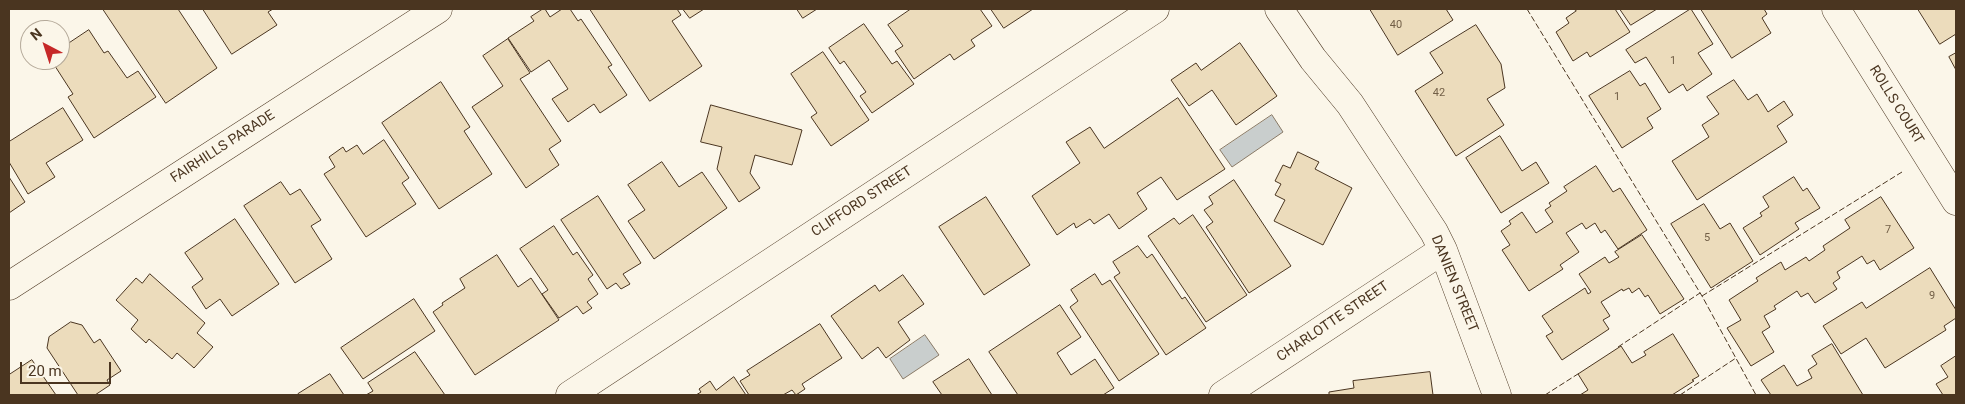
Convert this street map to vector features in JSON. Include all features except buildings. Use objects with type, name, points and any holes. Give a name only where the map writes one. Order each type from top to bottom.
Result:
[{"type":"street","name":"FAIRHILLS PARADE","points":[[9,286],[438,9]]},
{"type":"street","name":"CLIFFORD STREET","points":[[570,395],[1155,9]]},
{"type":"street","name":"ROLLS COURT","points":[[1836,9],[1956,201]]},
{"type":"street","name":"DANIEN STREET","points":[[1295,11],[1312,59],[1350,104],[1423,212],[1443,250],[1497,395]]},
{"type":"street","name":"CHARLOTTE STREET","points":[[1223,395],[1443,250]]},
{"type":"shaded area","points":[[1272,115],[1283,132],[1232,167],[1220,150]]},
{"type":"shaded area","points":[[925,335],[939,355],[903,379],[890,359]]},
{"type":"fence","points":[[1527,9],[1702,296],[1756,395]]},
{"type":"fence","points":[[1702,296],[1902,172]]},
{"type":"fence","points":[[1618,347],[1700,293]]},
{"type":"fence","points":[[1680,395],[1736,358]]},
{"type":"fence","points":[[1545,395],[1581,372]]}]
